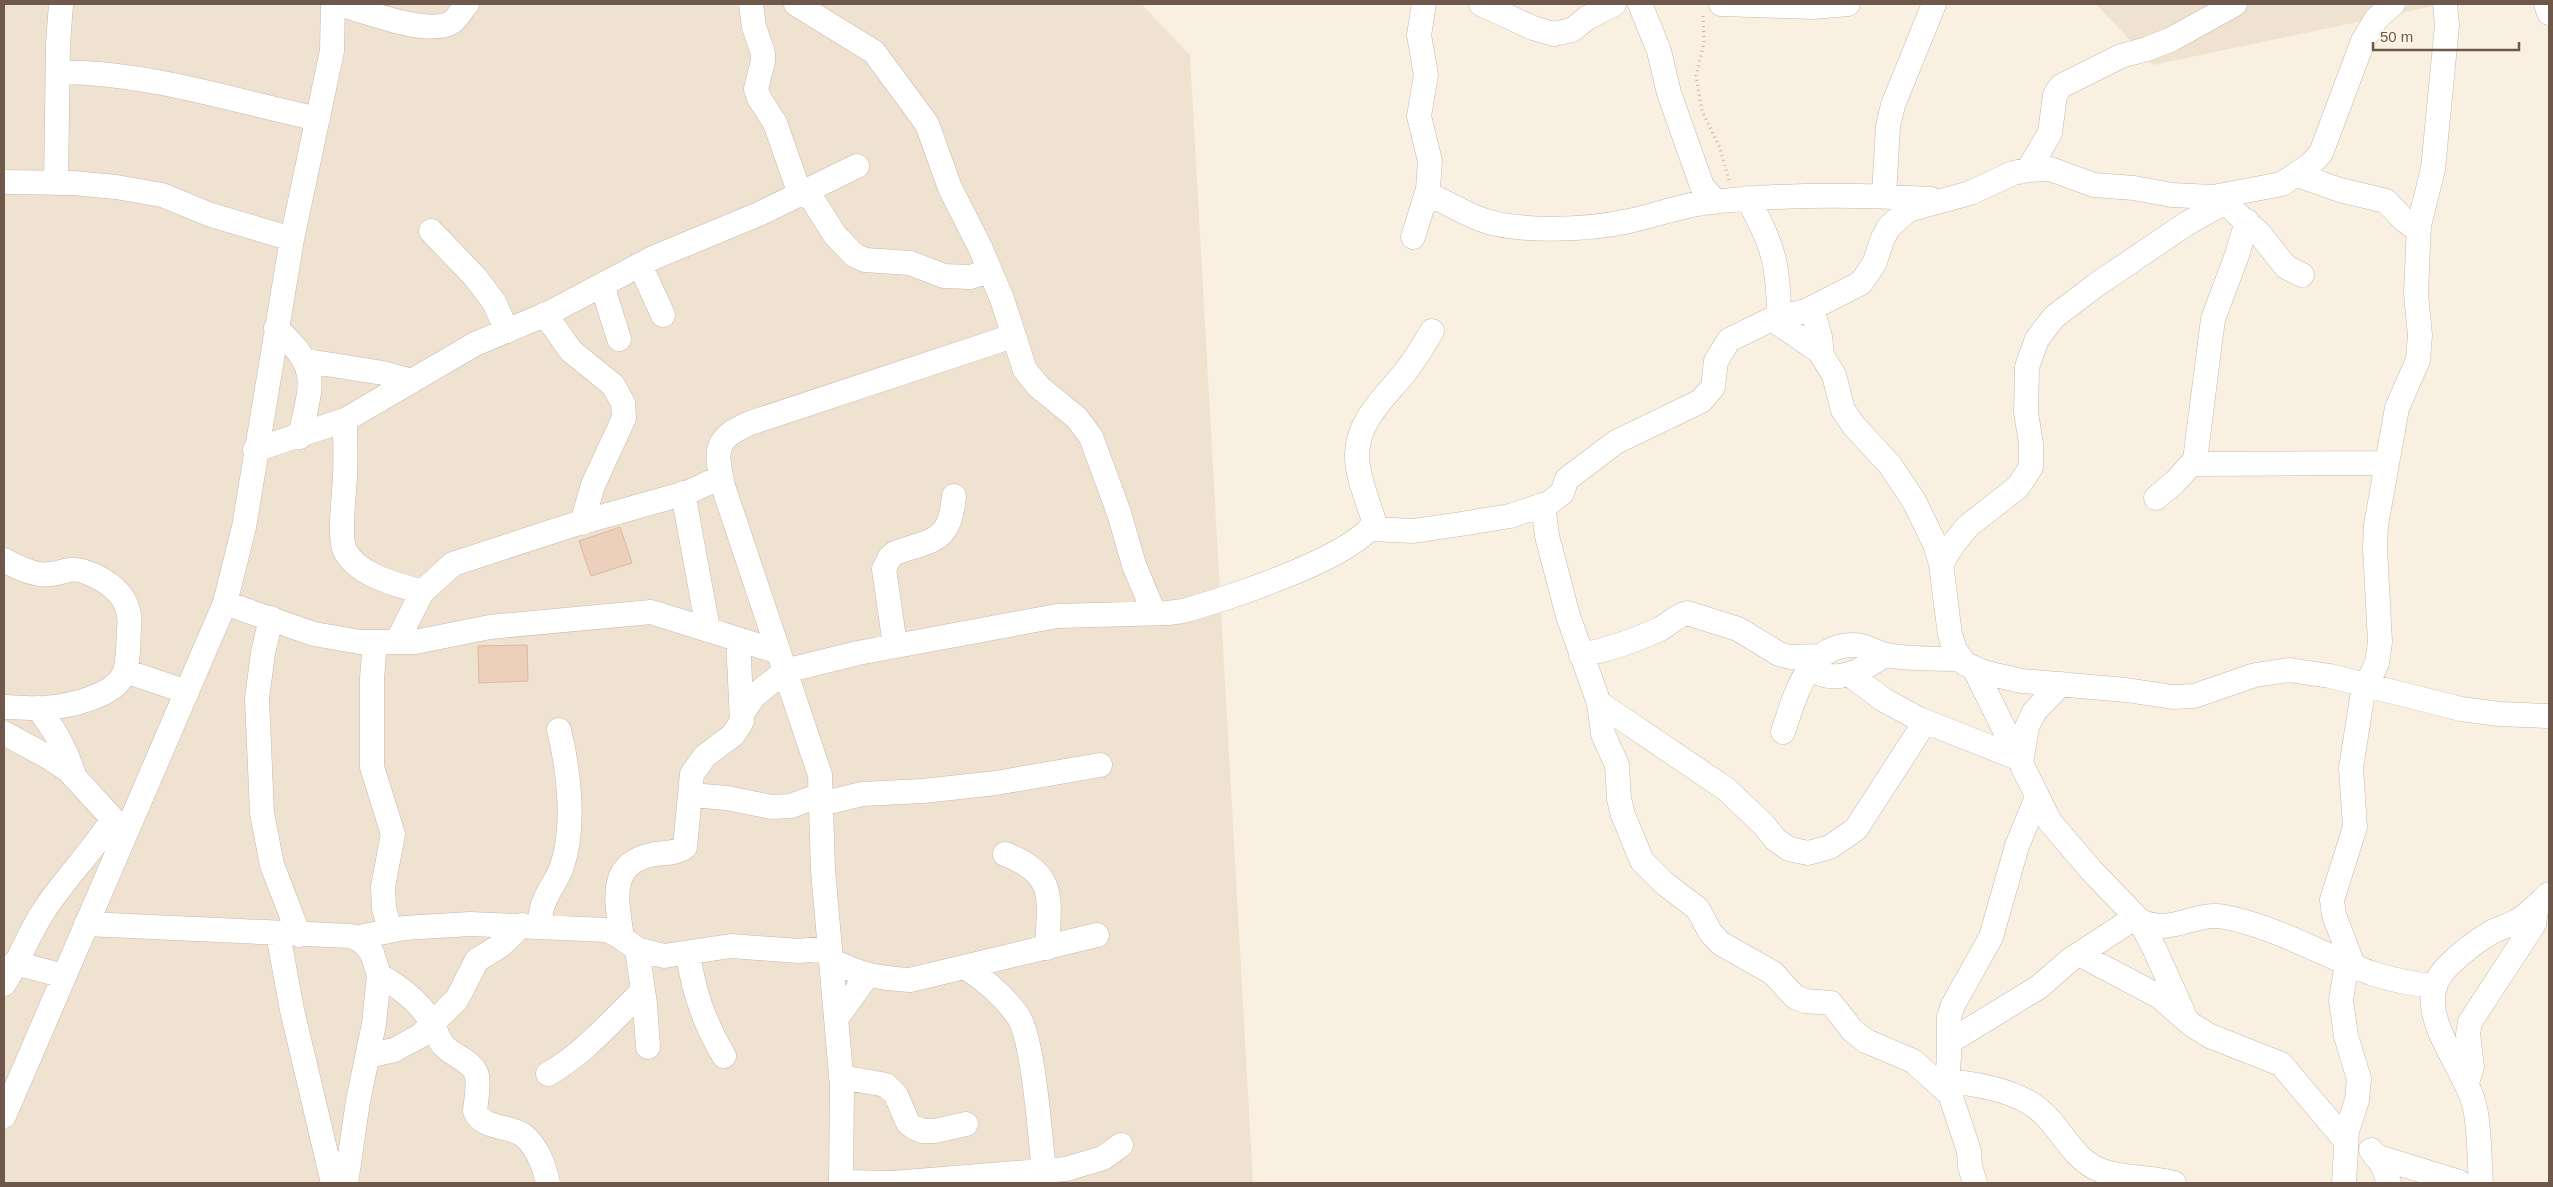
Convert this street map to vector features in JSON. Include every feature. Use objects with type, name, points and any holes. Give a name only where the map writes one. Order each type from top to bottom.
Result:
[{"type":"street","points":[[56,183],[61,4]]},
{"type":"street","points":[[6,1107],[86,924],[119,826],[187,692],[225,603],[244,527],[292,239],[332,51],[329,5],[415,25],[439,27],[453,21],[467,4]]},
{"type":"street","points":[[751,4],[754,27],[763,53],[763,61],[756,89],[759,98],[775,122],[803,192],[835,235],[854,254],[865,260],[910,263],[944,276],[970,277],[990,272]]},
{"type":"street","points":[[796,4],[874,52],[926,124],[950,188],[1002,299],[1025,370],[1039,387],[1077,418],[1091,437],[1119,513],[1134,565],[1154,613]]},
{"type":"street","points":[[1413,237],[1427,194],[1430,161],[1419,116],[1426,76],[1419,35],[1424,4]]},
{"type":"street","points":[[1481,4],[1533,28],[1554,34],[1572,30],[1587,18],[1614,4]]},
{"type":"street","points":[[1640,4],[1659,51],[1669,93],[1702,186],[1747,198],[1884,196],[1940,200]]},
{"type":"street","points":[[1712,9],[1813,7],[1848,4]]},
{"type":"street","points":[[1884,196],[1888,126],[1893,105],[1934,4]]},
{"type":"street","points":[[2028,170],[2050,133],[2055,95],[2061,86],[2121,56],[2147,49],[2172,39],[2235,4]]},
{"type":"street","points":[[1941,564],[1954,543],[1968,526],[2018,487],[2031,467],[2031,444],[2026,412],[2027,367],[2037,339],[2042,332],[2054,318],[2096,285],[2186,224],[2232,198],[2282,184],[2297,175],[2321,153],[2363,41],[2376,19],[2394,4]]},
{"type":"street","points":[[2344,1183],[2347,1136],[2357,1100],[2359,1079],[2346,1036],[2341,1000],[2350,964],[2334,915],[2332,900],[2355,827],[2351,768],[2365,686],[2377,663],[2380,642],[2374,548],[2376,525],[2396,408],[2418,360],[2420,335],[2416,294],[2419,227],[2436,150],[2447,26],[2445,4]]},
{"type":"street","points":[[2546,4],[2549,12]]},
{"type":"street","points":[[58,72],[98,72],[137,77],[318,119]]},
{"type":"street","points":[[256,450],[300,437],[345,420],[475,344],[545,314],[640,265],[857,166]]},
{"type":"street","points":[[1371,529],[1413,531],[1510,516],[1543,505],[1562,493],[1567,479],[1629,433],[1678,414],[1702,401],[1713,387],[1716,361],[1728,340],[1775,319],[1809,310],[1861,284],[1874,264],[1889,227],[1908,210],[1970,193],[2013,173],[2050,169],[2094,184],[2172,195],[2232,198]]},
{"type":"street","points":[[2297,175],[2340,190],[2386,201],[2404,220],[2412,226],[2419,227]]},
{"type":"street","points":[[4,182],[116,187],[162,196],[211,215],[292,239]]},
{"type":"street","points":[[1427,194],[1476,218],[1504,225],[1560,229],[1627,222],[1699,203],[1722,192]]},
{"type":"street","points":[[1747,198],[1769,238],[1776,268],[1779,289],[1775,319]]},
{"type":"street","points":[[2232,198],[2247,221],[2286,267],[2302,276]]},
{"type":"street","points":[[2156,498],[2195,460],[2213,319],[2238,254],[2247,221]]},
{"type":"street","points":[[430,231],[476,278],[494,302],[507,331]]},
{"type":"street","points":[[640,265],[663,315]]},
{"type":"street","points":[[1776,268],[1785,276],[1809,310],[1820,337],[1822,354],[1834,375],[1842,410],[1890,465],[1914,500],[1935,544],[1941,564],[1950,636],[1967,663],[2020,761],[2050,822],[2091,870],[2138,919],[2155,950],[2185,1018]]},
{"type":"street","points":[[602,285],[619,339]]},
{"type":"street","points":[[545,314],[571,350],[613,385],[624,403],[624,418],[596,477],[582,523]]},
{"type":"street","points":[[1775,319],[1822,354]]},
{"type":"street","points":[[276,328],[294,344],[307,362],[311,380],[300,437]]},
{"type":"street","points":[[225,603],[314,634],[360,642],[415,642],[490,627],[651,612],[738,639],[782,661],[894,645],[1057,616],[1168,613],[1201,606],[1273,582],[1338,551],[1371,529],[1374,521],[1366,498],[1357,455],[1360,435],[1373,409],[1404,375],[1432,331]]},
{"type":"street","points":[[1013,336],[750,423],[730,432],[723,438],[718,453],[721,477],[820,775],[830,954],[841,1077],[841,1182],[893,1183],[1044,1171],[1086,1164],[1103,1158],[1121,1145]]},
{"type":"street","points":[[307,362],[383,373],[412,381]]},
{"type":"street","points":[[345,420],[345,475],[342,522],[344,550],[360,567],[383,579],[422,592]]},
{"type":"street","points":[[2192,464],[2386,463]]},
{"type":"street","points":[[390,931],[384,908],[383,887],[393,834],[387,808],[377,787],[372,766],[372,678],[386,642],[422,592],[453,564],[683,493],[721,477]]},
{"type":"street","points":[[683,493],[708,629]]},
{"type":"street","points":[[894,645],[884,569],[890,557],[895,553],[939,538],[948,526],[954,496]]},
{"type":"street","points":[[1543,505],[1551,558],[1580,655],[1599,703],[1603,734],[1617,765],[1619,799],[1623,815],[1642,860],[1664,883],[1698,909],[1710,932],[1720,943],[1773,973],[1795,997],[1804,1000],[1832,1003],[1852,1030],[1866,1041],[1912,1060],[1942,1081],[2024,1098],[2044,1114],[2084,1160],[2099,1170],[2174,1183]]},
{"type":"street","points":[[4,560],[21,570],[40,575],[56,574],[71,569],[83,571],[103,580],[121,596],[130,608],[125,672],[120,681],[108,690],[68,704],[38,708],[4,707]]},
{"type":"street","points":[[1580,655],[1604,651],[1630,642],[1667,625],[1675,618],[1687,613],[1738,629],[1779,654],[1814,662],[1825,676],[1839,677],[1862,670],[1886,655]]},
{"type":"street","points":[[271,618],[262,653],[258,698],[262,813],[288,935],[292,1010],[333,1183]]},
{"type":"street","points":[[648,1047],[643,991],[617,896],[618,882],[623,871],[652,855],[681,850],[685,847],[692,774],[697,764],[733,735],[742,721],[738,639]]},
{"type":"street","points":[[1783,732],[1792,706],[1814,662],[1835,648],[1857,644],[1886,655],[1967,663],[2022,681],[2173,697],[2194,696],[2255,675],[2288,670],[2330,676],[2365,686],[2428,699],[2461,709],[2499,714],[2549,716]]},
{"type":"street","points":[[743,712],[782,661]]},
{"type":"street","points":[[125,672],[187,692]]},
{"type":"street","points":[[1849,674],[1884,700],[1925,722],[2020,761]]},
{"type":"street","points":[[2020,761],[2027,727],[2034,712],[2061,684]]},
{"type":"street","points":[[1599,703],[1726,790],[1789,850],[1808,853],[1830,847],[1856,829],[1925,722]]},
{"type":"street","points":[[38,708],[56,731],[67,750],[75,778]]},
{"type":"street","points":[[368,1056],[394,1050],[408,1043],[433,1025],[457,999],[477,960],[530,926],[562,867],[566,846],[569,808],[566,756],[559,730]]},
{"type":"street","points":[[4,733],[50,758],[75,778],[119,826]]},
{"type":"street","points":[[691,795],[727,798],[772,807],[791,806],[862,794],[923,791],[996,783],[1100,765]]},
{"type":"street","points":[[1975,1183],[1970,1166],[1969,1151],[1956,1106],[1942,1081],[1949,1042],[1949,1017],[1953,1005],[1991,937],[2018,846],[2037,797]]},
{"type":"street","points":[[4,984],[41,915],[56,892],[98,843],[119,826]]},
{"type":"street","points":[[1005,854],[1018,859],[1041,876],[1047,889],[1049,905],[1047,948]]},
{"type":"street","points":[[2375,1156],[2466,1183],[2478,1157],[2475,1107],[2467,1083],[2448,1050],[2435,1015],[2432,997],[2434,986],[2447,967],[2467,950],[2490,933],[2518,921],[2543,899]]},
{"type":"street","points":[[2467,1083],[2472,1067],[2468,1034],[2470,1022],[2476,1010],[2492,990],[2534,924],[2543,899]]},
{"type":"street","points":[[2138,919],[2150,926],[2169,927],[2204,917],[2223,917],[2268,930],[2350,964],[2405,983],[2434,986]]},
{"type":"street","points":[[1949,1042],[2039,987],[2079,954],[2138,919]]},
{"type":"street","points":[[86,924],[355,938],[404,928],[470,924],[606,930],[630,943],[664,956],[731,946],[830,954],[868,976],[880,979],[910,980],[1097,935]]},
{"type":"street","points":[[346,1183],[374,1024],[379,975],[372,953],[362,941],[355,938]]},
{"type":"street","points":[[688,953],[698,1005],[709,1031],[724,1056]]},
{"type":"street","points":[[2079,954],[2160,997],[2210,1036],[2281,1064],[2347,1136],[2375,1156],[2382,1164],[2389,1183]]},
{"type":"street","points":[[16,963],[64,976]]},
{"type":"street","points":[[965,967],[988,982],[1019,1017],[1031,1065],[1044,1171]]},
{"type":"street","points":[[379,975],[402,988],[416,1002],[433,1025],[442,1044],[452,1054],[473,1067],[477,1076],[475,1111],[477,1116],[493,1125],[522,1135],[544,1164],[548,1183]]},
{"type":"street","points":[[836,1019],[868,976]]},
{"type":"street","points":[[548,1074],[565,1065],[594,1041],[643,991]]},
{"type":"street","points":[[841,1077],[886,1085],[896,1095],[908,1123],[913,1127],[924,1131],[935,1131],[966,1124]]},
{"type":"path","points":[[1712,9],[1696,76],[1702,111],[1724,159],[1722,192]]},
{"type":"shaded area","points":[[4,4],[1141,4],[1190,55],[1253,1183],[4,1183]]},
{"type":"shaded area","points":[[2096,4],[2443,4],[2153,65]]},
{"type":"building","points":[[620,527],[632,563],[591,576],[579,541]]},
{"type":"building","points":[[527,645],[528,681],[479,683],[478,646]]}]
